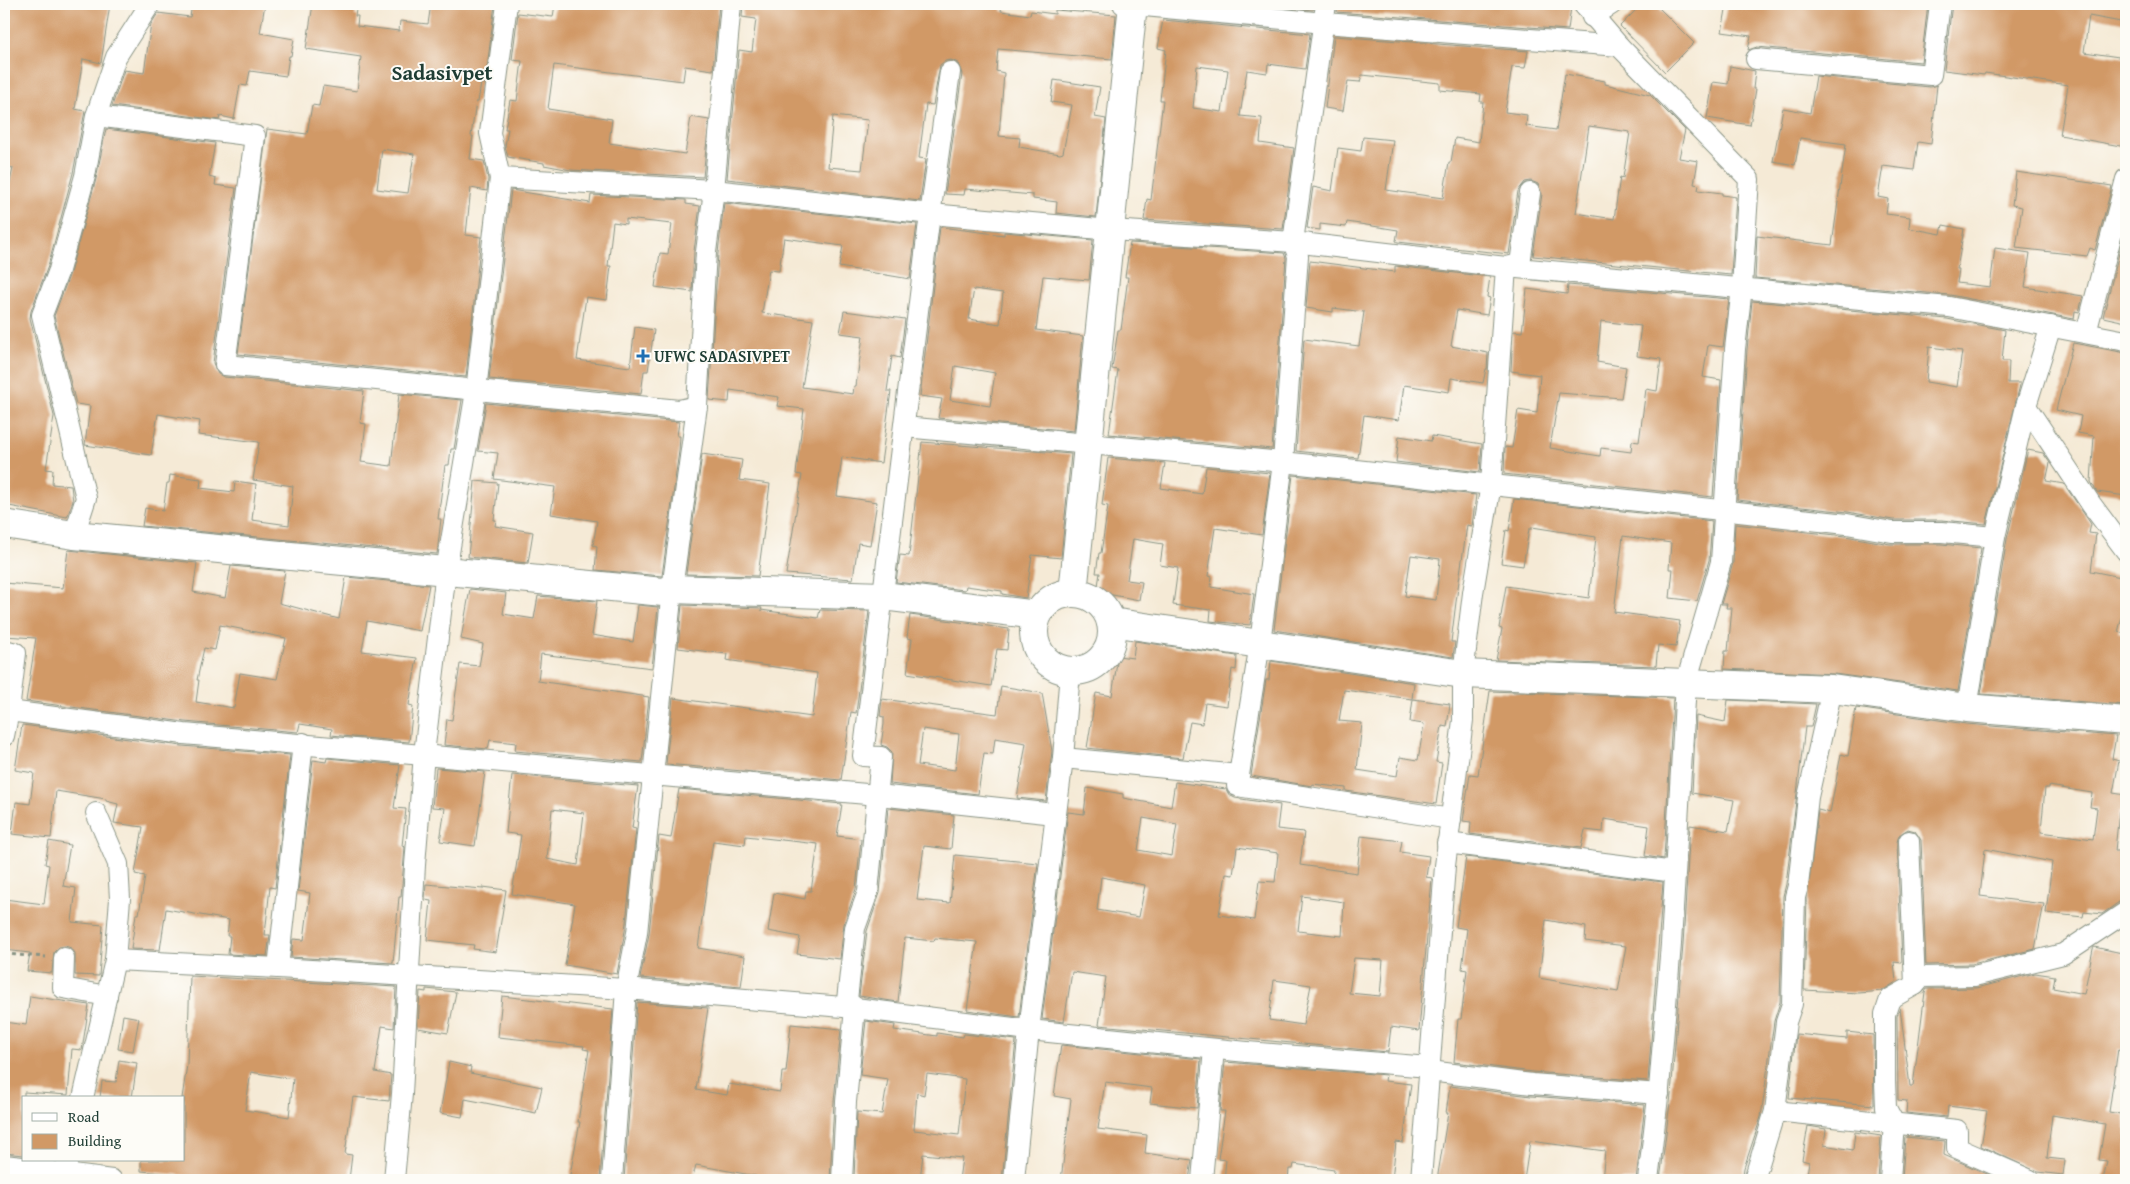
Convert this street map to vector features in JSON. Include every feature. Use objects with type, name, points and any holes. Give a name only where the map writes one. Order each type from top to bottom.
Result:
[{"type":"main road","points":[[1073,593],[1110,230],[1130,4]]},
{"type":"main road","points":[[4,524],[74,535],[663,592],[672,589],[883,596],[1037,615]]},
{"type":"main road","points":[[1073,593],[1085,595],[1096,601],[1105,610],[1111,622],[1112,637],[1108,651],[1098,663],[1085,670],[1070,672],[1057,669],[1046,662],[1038,652],[1033,640],[1033,627],[1037,615],[1046,603],[1058,595],[1073,593]]},
{"type":"main road","points":[[1111,622],[1463,674],[1832,689],[1966,708],[2126,721]]},
{"type":"street","points":[[74,535],[86,498],[42,315],[59,270],[82,186],[96,116],[116,57],[150,4]]},
{"type":"street","points":[[394,1180],[402,1094],[408,976],[424,754],[446,571],[476,391],[500,178],[490,133],[507,4]]},
{"type":"street","points":[[612,1180],[626,989],[637,933],[672,589],[697,406],[706,252],[714,190],[731,4]]},
{"type":"street","points":[[1130,4],[1326,13],[1619,46]]},
{"type":"street","points":[[1612,4],[1588,10],[1619,46],[1749,180],[1742,287],[1734,349],[1721,562],[1686,683],[1659,1094],[1648,1180]]},
{"type":"street","points":[[1756,59],[1931,75],[1940,4]]},
{"type":"street","points":[[1326,13],[1293,242],[1298,256],[1283,462],[1260,643],[1237,786],[1451,819]]},
{"type":"street","points":[[842,1180],[854,1008],[847,1000],[855,928],[868,892],[881,757],[863,756],[950,72]]},
{"type":"street","points":[[96,116],[255,136],[225,365],[679,410],[697,406]]},
{"type":"street","points":[[500,178],[714,190],[931,214],[1110,230],[1293,242],[1506,267],[1949,307],[2126,341]]},
{"type":"street","points":[[2086,333],[2126,179]]},
{"type":"street","points":[[1506,267],[1520,264],[1530,193]]},
{"type":"street","points":[[1421,1180],[1447,843],[1463,720],[1463,674],[1473,594],[1491,484],[1506,267]]},
{"type":"street","points":[[1966,708],[1995,537],[2026,406],[2051,326]]},
{"type":"street","points":[[2026,406],[2091,504],[2126,551]]},
{"type":"street","points":[[904,427],[1283,462],[1491,484],[1847,524],[1892,532],[1942,532],[1995,537]]},
{"type":"street","points":[[4,650],[16,652],[4,736]]},
{"type":"street","points":[[1014,1180],[1029,1030],[1063,758],[1070,672]]},
{"type":"street","points":[[1754,1180],[1775,1111],[1786,1022],[1792,1004],[1795,898],[1808,797],[1832,689]]},
{"type":"street","points":[[9,711],[184,734],[878,794],[1055,814]]},
{"type":"street","points":[[278,968],[303,743]]},
{"type":"street","points":[[1063,758],[1239,775]]},
{"type":"street","points":[[83,1096],[114,960],[120,899],[118,864],[96,813]]},
{"type":"street","points":[[1909,841],[1915,985]]},
{"type":"street","points":[[1447,843],[1675,872]]},
{"type":"street","points":[[1890,1180],[1894,1123],[1886,1108],[1885,1014],[1890,999],[1915,985],[1922,977],[1974,976],[2063,954],[2126,912]]},
{"type":"street","points":[[64,958],[63,988],[107,996]]},
{"type":"street","points":[[114,960],[626,989],[854,1008],[1029,1030],[1429,1069],[1532,1084],[1659,1094]]},
{"type":"street","points":[[1202,1180],[1214,1049]]},
{"type":"street","points":[[1775,1111],[1957,1130],[1957,1148],[2030,1180]]},
{"type":"street","points":[[4,1165],[48,1170],[66,1167],[112,1180]]},
{"type":"path","points":[[4,954],[64,958]]},
{"type":"building","points":[[4,4],[110,4],[101,63],[83,59],[75,109],[85,111],[73,173],[48,266],[30,318],[54,416],[46,469],[53,470],[52,484],[71,486],[73,501],[67,517],[4,505],[4,210],[13,168],[4,167]]},
{"type":"building","points":[[192,4],[265,4],[260,33],[294,39],[286,76],[250,71],[247,86],[240,85],[234,119],[220,116],[219,120],[112,106],[124,70],[144,73],[151,24],[158,13],[190,17]]},
{"type":"building","points":[[313,4],[357,4],[355,16],[358,16],[357,26],[399,31],[400,21],[428,24],[431,4],[495,4],[485,84],[481,83],[471,136],[473,136],[470,159],[484,161],[488,179],[487,191],[471,188],[466,235],[481,237],[466,377],[238,354],[267,129],[307,134],[312,105],[319,106],[323,86],[357,91],[361,57],[306,49]],"holes":[[[382,149],[414,154],[408,193],[377,189]]]},
{"type":"building","points":[[555,4],[719,4],[713,70],[685,66],[683,81],[554,65],[548,109],[612,119],[609,143],[685,154],[691,117],[709,120],[703,177],[571,170],[508,157],[505,146],[508,129],[505,129],[510,100],[517,101],[522,61],[512,60],[518,13],[553,17]]},
{"type":"building","points":[[743,4],[1002,4],[1001,11],[1030,15],[1031,11],[1055,14],[1055,10],[1116,15],[1112,59],[998,49],[996,71],[1004,73],[999,136],[1020,138],[1019,147],[1063,153],[1072,105],[1051,102],[1054,80],[1100,87],[1095,117],[1106,119],[1096,217],[1056,213],[1057,202],[1033,199],[1033,195],[965,189],[964,195],[945,194],[962,74],[958,63],[951,60],[945,61],[940,65],[933,105],[926,104],[919,158],[926,159],[920,201],[727,179],[739,50],[752,52],[756,19],[742,17]],"holes":[[[833,116],[868,120],[862,170],[828,167]]]},
{"type":"building","points":[[1247,4],[1314,4],[1313,10]]},
{"type":"building","points":[[1338,4],[1571,4],[1571,7],[1568,30],[1337,12]]},
{"type":"building","points":[[1642,4],[1655,4],[1694,43],[1665,72],[1620,26]]},
{"type":"building","points":[[1727,4],[1928,4],[1921,62],[1757,47],[1748,50],[1751,36],[1722,32]]},
{"type":"building","points":[[1952,4],[2126,4],[2126,23],[2089,16],[2084,52],[2126,58],[2126,147],[2060,135],[2068,85],[1985,73],[1984,75],[1944,70]]},
{"type":"building","points":[[1163,20],[1310,34],[1305,69],[1268,64],[1267,73],[1247,70],[1240,116],[1262,118],[1260,143],[1294,148],[1283,229],[1144,220],[1147,199],[1151,200],[1163,100],[1160,100],[1166,50],[1158,48]],"holes":[[[1197,66],[1228,70],[1222,112],[1193,108]]]},
{"type":"building","points":[[1334,36],[1528,51],[1525,68],[1512,67],[1505,112],[1527,115],[1526,126],[1556,130],[1565,74],[1605,81],[1605,84],[1650,95],[1685,130],[1679,158],[1698,161],[1694,184],[1699,185],[1698,190],[1736,197],[1731,275],[1533,256],[1542,194],[1538,184],[1531,181],[1525,182],[1518,191],[1509,254],[1398,242],[1396,241],[1398,230],[1347,222],[1346,227],[1320,224],[1320,230],[1307,228],[1313,187],[1332,191],[1338,148],[1361,151],[1363,137],[1393,140],[1386,190],[1443,198],[1455,138],[1479,142],[1483,102],[1480,102],[1481,94],[1440,90],[1440,83],[1362,75],[1360,82],[1348,81],[1343,111],[1325,108]],"holes":[[[1589,126],[1630,132],[1623,178],[1620,177],[1614,219],[1576,213]]]},
{"type":"building","points":[[1730,66],[1755,71],[1753,89],[1756,89],[1750,125],[1707,118],[1713,82],[1728,84]]},
{"type":"building","points":[[1816,76],[1930,87],[1937,85],[1931,144],[1918,142],[1914,170],[1883,166],[1878,197],[1888,199],[1886,214],[1910,217],[1909,228],[1941,234],[1943,225],[1964,229],[1957,269],[1959,269],[1957,283],[1990,287],[1995,248],[2030,253],[2025,287],[2083,296],[2079,312],[2075,311],[2074,319],[1950,295],[1755,278],[1757,236],[1832,245],[1846,144],[1800,138],[1795,165],[1773,161],[1783,108],[1810,113]]},
{"type":"building","points":[[106,129],[215,143],[209,177],[216,179],[215,185],[236,188],[213,363],[218,374],[224,377],[364,391],[360,423],[366,424],[361,462],[391,466],[399,394],[462,400],[454,449],[451,449],[449,465],[445,465],[438,519],[441,519],[437,554],[142,526],[145,508],[163,511],[170,475],[201,479],[200,488],[234,492],[235,481],[256,484],[252,520],[289,525],[293,486],[253,480],[259,442],[198,435],[200,421],[158,414],[151,455],[85,445],[90,406],[76,404],[54,316],[70,273],[96,179]]},
{"type":"building","points":[[2016,172],[2112,186],[2095,250],[2090,248],[2087,256],[2016,248],[2022,207],[2012,205]]},
{"type":"building","points":[[511,190],[590,203],[591,195],[686,200],[686,204],[700,206],[694,251],[692,292],[655,287],[660,253],[668,254],[672,224],[626,219],[626,224],[613,222],[608,266],[611,266],[607,300],[586,297],[577,360],[630,367],[635,327],[654,330],[648,371],[644,371],[641,394],[489,379]]},
{"type":"building","points":[[724,203],[917,224],[910,279],[839,267],[843,246],[784,238],[779,271],[769,270],[762,313],[813,320],[802,387],[853,394],[854,386],[856,386],[863,336],[840,333],[844,311],[905,319],[900,358],[892,356],[887,391],[891,391],[881,463],[842,457],[837,496],[877,502],[870,545],[858,543],[853,579],[786,574],[802,475],[796,474],[804,409],[777,406],[779,397],[730,390],[729,402],[709,400],[718,253]]},
{"type":"building","points":[[2126,225],[2126,322],[2103,317]]},
{"type":"building","points":[[940,227],[1004,235],[1004,232],[1093,240],[1089,280],[1043,276],[1036,330],[1083,336],[1074,431],[938,418],[942,399],[920,396]],"holes":[[[974,289],[1003,293],[1000,324],[969,319]],[[955,366],[995,373],[990,406],[950,400]]]},
{"type":"building","points":[[1130,243],[1284,253],[1286,258],[1272,449],[1109,434],[1118,370],[1112,369],[1118,330],[1121,330],[1128,277],[1125,277]]},
{"type":"building","points":[[1310,261],[1395,272],[1395,266],[1490,277],[1487,297],[1490,298],[1487,315],[1457,310],[1451,346],[1488,353],[1487,369],[1483,383],[1451,378],[1449,392],[1404,385],[1399,420],[1364,415],[1358,458],[1296,451],[1304,339],[1359,346],[1364,312],[1333,308],[1333,312],[1306,308]]},
{"type":"building","points":[[1568,285],[1729,299],[1723,347],[1708,345],[1703,377],[1721,380],[1713,497],[1504,474],[1505,447],[1512,448],[1518,410],[1537,413],[1540,375],[1511,371],[1513,331],[1522,332],[1527,289],[1567,294]],"holes":[[[1601,321],[1641,326],[1637,356],[1661,359],[1657,391],[1646,389],[1639,442],[1632,441],[1631,452],[1601,448],[1600,456],[1550,448],[1559,393],[1621,398],[1626,367],[1597,362]]]},
{"type":"building","points":[[1752,301],[1947,319],[2005,330],[2002,361],[2009,361],[2008,383],[2020,383],[2020,385],[1986,524],[1942,520],[1893,520],[1848,512],[1737,500]],"holes":[[[1929,347],[1962,351],[1957,387],[1926,382]]]},
{"type":"building","points":[[2073,343],[2126,353],[2126,496],[2097,492],[2091,482],[2094,436],[2078,433],[2081,416],[2056,410]]},
{"type":"building","points":[[486,403],[679,422],[677,436],[680,436],[679,451],[662,576],[595,570],[597,546],[593,545],[597,521],[551,514],[555,487],[494,479],[498,453],[478,451]]},
{"type":"building","points":[[1399,436],[1431,441],[1432,436],[1482,444],[1480,472],[1396,462]]},
{"type":"building","points":[[922,442],[1071,454],[1061,558],[1032,555],[1026,598],[1002,594],[1002,591],[966,586],[965,590],[896,582],[900,555],[909,556]]},
{"type":"building","points":[[2028,450],[2043,453],[2050,463],[2046,481],[2064,484],[2091,524],[2089,533],[2096,534],[2091,571],[2126,578],[2126,602],[2118,632],[2126,634],[2126,705],[1981,694],[2007,539]]},
{"type":"building","points":[[702,454],[742,460],[739,480],[770,484],[758,576],[686,574]]},
{"type":"building","points":[[1108,458],[1165,463],[1161,488],[1202,494],[1206,467],[1270,473],[1262,535],[1215,528],[1208,576],[1212,577],[1211,587],[1254,594],[1250,625],[1210,621],[1211,610],[1173,605],[1178,568],[1160,565],[1163,544],[1133,539],[1127,580],[1142,582],[1139,600],[1097,592],[1100,573],[1096,573],[1108,506],[1102,505]]},
{"type":"building","points":[[1293,475],[1476,495],[1472,526],[1467,525],[1456,602],[1451,642],[1455,642],[1453,657],[1274,630]],"holes":[[[1411,555],[1440,559],[1436,600],[1405,596]]]},
{"type":"building","points":[[475,481],[498,483],[495,526],[533,532],[528,563],[468,557]]},
{"type":"building","points":[[1514,499],[1712,521],[1709,560],[1697,601],[1670,598],[1673,569],[1669,569],[1671,543],[1623,536],[1614,612],[1680,621],[1676,647],[1658,645],[1656,666],[1496,660],[1502,629],[1499,628],[1506,586],[1589,598],[1596,537],[1532,527],[1532,529],[1529,529],[1523,566],[1501,563],[1506,530],[1509,531]]},
{"type":"building","points":[[1735,524],[1845,536],[1890,544],[1941,544],[1981,548],[1958,691],[1834,674],[1724,669],[1725,651],[1728,651],[1732,608],[1726,608],[1727,604],[1721,604],[1733,563]]},
{"type":"building","points":[[68,550],[197,563],[193,592],[225,598],[231,566],[285,571],[279,603],[339,619],[346,577],[429,585],[420,631],[367,621],[362,651],[417,658],[409,705],[413,706],[409,742],[331,735],[332,729],[300,724],[298,732],[185,722],[26,701],[36,638],[4,636],[4,583],[63,588]],"holes":[[[220,625],[286,638],[277,679],[240,673],[234,708],[196,702],[199,680],[197,680],[204,648],[215,650]]]},
{"type":"building","points":[[470,589],[506,593],[503,614],[534,619],[538,596],[597,601],[592,635],[633,642],[638,605],[658,607],[652,668],[541,654],[538,681],[649,697],[642,762],[515,751],[516,743],[490,740],[488,749],[444,745],[447,719],[452,720],[460,664],[479,666],[483,644],[461,639]]},
{"type":"building","points":[[682,605],[762,608],[761,610],[818,618],[820,610],[869,611],[856,713],[851,712],[841,780],[666,764],[673,698],[812,717],[817,673],[726,660],[727,654],[678,648]]},
{"type":"building","points":[[910,615],[1009,629],[1007,650],[997,649],[991,686],[907,673],[912,639],[907,638]]},
{"type":"building","points":[[1135,641],[1237,656],[1236,670],[1232,669],[1227,706],[1205,703],[1202,724],[1190,722],[1183,758],[1087,748],[1096,693],[1112,696],[1118,656],[1133,658]]},
{"type":"building","points":[[1271,661],[1414,683],[1412,699],[1344,690],[1339,721],[1362,723],[1357,770],[1397,776],[1400,757],[1418,760],[1424,724],[1410,722],[1413,699],[1450,704],[1447,727],[1442,726],[1436,762],[1442,763],[1436,804],[1346,791],[1346,788],[1312,784],[1312,786],[1251,776],[1266,680],[1269,680]]},
{"type":"building","points":[[1001,686],[1042,693],[1052,751],[1046,801],[1017,798],[1026,743],[995,738],[993,754],[984,753],[978,794],[890,784],[892,752],[887,747],[881,745],[884,724],[884,717],[880,716],[882,699],[997,714]],"holes":[[[923,729],[959,734],[955,770],[918,765]]]},
{"type":"building","points":[[1490,691],[1673,698],[1664,859],[1645,856],[1649,826],[1604,819],[1603,832],[1585,830],[1581,848],[1470,834],[1471,822],[1463,821],[1470,774],[1478,775]]},
{"type":"building","points":[[1728,700],[1816,704],[1811,727],[1805,727],[1783,896],[1780,1002],[1774,1021],[1761,1117],[1744,1168],[1742,1180],[1660,1180],[1671,1095],[1690,825],[1728,831],[1734,800],[1692,793],[1696,716],[1725,722]]},
{"type":"building","points":[[1856,708],[1966,724],[2116,736],[2112,759],[2119,761],[2113,793],[2126,795],[2126,812],[2119,811],[2115,851],[2126,851],[2126,900],[2119,902],[2102,914],[2084,912],[2083,917],[2046,913],[2052,862],[1985,849],[1980,896],[2044,904],[2035,949],[1972,964],[1926,965],[1921,840],[1915,831],[1908,829],[1899,835],[1897,842],[1902,963],[1894,962],[1896,982],[1882,991],[1859,993],[1804,990],[1807,899],[1818,810],[1830,813],[1841,754],[1848,756]],"holes":[[[2049,786],[2092,793],[2090,807],[2097,808],[2093,839],[2041,832],[2045,788],[2049,788]]]},
{"type":"building","points":[[22,725],[182,746],[290,755],[275,888],[270,887],[265,935],[270,935],[267,956],[228,954],[230,936],[227,936],[229,920],[166,909],[160,950],[131,949],[136,914],[139,914],[145,876],[135,874],[143,827],[114,823],[118,804],[106,801],[106,799],[56,791],[51,838],[12,834],[16,802],[30,804],[34,773],[15,770]]},
{"type":"building","points":[[327,758],[400,765],[394,808],[406,809],[402,846],[405,847],[393,963],[291,957],[293,939],[304,940],[310,893],[298,891],[313,760],[326,762]]},
{"type":"building","points":[[436,768],[485,772],[475,846],[440,841],[445,808],[432,807]]},
{"type":"building","points":[[512,775],[638,786],[632,828],[636,829],[625,931],[617,974],[565,965],[575,904],[512,894],[521,835],[506,833]],"holes":[[[552,809],[584,813],[578,865],[547,859]]]},
{"type":"building","points":[[1175,782],[1226,789],[1229,795],[1235,798],[1280,805],[1277,829],[1304,832],[1300,865],[1357,873],[1361,836],[1402,841],[1400,852],[1429,856],[1426,877],[1432,878],[1419,1031],[1391,1027],[1388,1052],[1099,1025],[1106,977],[1072,972],[1064,1022],[1042,1019],[1068,812],[1084,814],[1087,788],[1123,794],[1123,798],[1171,807]],"holes":[[[1143,818],[1177,824],[1172,856],[1138,850]],[[1237,847],[1278,853],[1275,882],[1259,881],[1254,920],[1219,915],[1226,874],[1233,875]],[[1101,877],[1145,885],[1139,917],[1097,910]],[[1302,896],[1344,902],[1342,936],[1298,931]],[[1354,958],[1383,960],[1380,996],[1349,993]],[[1274,980],[1311,985],[1303,1025],[1269,1020]]]},
{"type":"building","points":[[679,789],[842,804],[837,836],[861,839],[856,889],[844,924],[840,959],[797,954],[800,937],[768,931],[774,893],[805,899],[806,891],[811,891],[818,844],[746,836],[745,845],[713,841],[698,948],[745,956],[741,987],[640,978],[649,934],[659,836],[671,838]]},
{"type":"building","points":[[888,808],[954,815],[951,849],[924,846],[917,900],[950,903],[955,855],[1038,863],[1019,1017],[967,1010],[977,942],[935,938],[934,941],[905,938],[898,1002],[859,996],[867,931],[880,893]]},
{"type":"building","points":[[49,841],[70,845],[63,886],[76,888],[72,922],[103,925],[99,976],[75,975],[75,953],[71,948],[65,946],[59,947],[54,952],[52,973],[27,971],[30,953],[4,950],[4,899],[44,904],[49,865],[45,864]]},
{"type":"building","points":[[1466,857],[1663,882],[1648,1081],[1533,1072],[1454,1062],[1458,1019],[1461,1019],[1467,970],[1462,969],[1467,929],[1456,927]],"holes":[[[1546,920],[1586,927],[1585,941],[1626,946],[1618,992],[1539,978]]]},
{"type":"building","points":[[426,884],[506,890],[496,952],[473,949],[474,945],[427,940],[431,901],[425,900]]},
{"type":"building","points":[[2094,947],[2122,953],[2122,955],[2126,956],[2126,1051],[2118,1049],[2109,1112],[2126,1115],[2126,1180],[2103,1180],[2107,1161],[2099,1160],[2105,1124],[2052,1115],[2047,1158],[2065,1160],[2063,1175],[2038,1172],[1981,1146],[1987,1111],[1948,1106],[1947,1117],[1906,1113],[1907,1101],[1898,1100],[1897,1016],[1900,1008],[1910,1086],[1913,1086],[1925,992],[1927,989],[1977,988],[2035,973],[2055,976],[2053,988],[2084,994]]},
{"type":"building","points":[[190,976],[396,987],[394,1028],[382,1026],[375,1072],[391,1075],[389,1101],[353,1097],[345,1154],[352,1155],[349,1180],[231,1180],[141,1171],[141,1162],[185,1162],[185,1096],[182,1096],[187,1065]],"holes":[[[251,1072],[293,1079],[289,1117],[245,1110]]]},
{"type":"building","points":[[426,989],[456,992],[448,1033],[418,1028],[420,991],[426,992]]},
{"type":"building","points":[[30,996],[89,1005],[82,1050],[72,1049],[68,1095],[24,1092],[24,1096],[22,1096],[22,1155],[4,1153],[4,1022],[26,1025]]},
{"type":"building","points":[[502,996],[613,1009],[600,1180],[569,1180],[580,1122],[578,1122],[589,1050],[583,1049],[584,1046],[498,1037]]},
{"type":"building","points":[[637,1002],[708,1008],[696,1090],[727,1095],[729,1084],[780,1092],[782,1072],[786,1072],[791,1024],[841,1029],[834,1101],[830,1180],[755,1180],[756,1176],[696,1165],[692,1180],[624,1180]]},
{"type":"building","points":[[123,1015],[139,1018],[133,1051],[118,1049]]},
{"type":"building","points":[[866,1021],[895,1025],[894,1030],[937,1036],[937,1033],[963,1037],[964,1034],[1016,1040],[1002,1180],[959,1180],[962,1158],[923,1154],[920,1180],[854,1178],[857,1112],[882,1114],[888,1079],[860,1075]],"holes":[[[927,1074],[965,1079],[959,1135],[914,1130],[917,1093],[924,1095]]]},
{"type":"building","points":[[1847,1032],[1873,1035],[1874,1105],[1789,1098],[1796,1034],[1847,1039]]},
{"type":"building","points":[[1061,1045],[1201,1059],[1197,1108],[1150,1103],[1152,1088],[1105,1082],[1098,1129],[1147,1135],[1145,1153],[1192,1160],[1189,1180],[1061,1180],[1071,1099],[1054,1096]]},
{"type":"building","points":[[119,1060],[137,1063],[132,1096],[100,1096],[102,1081],[116,1082]]},
{"type":"building","points":[[449,1062],[471,1067],[470,1073],[542,1087],[536,1113],[465,1099],[462,1117],[440,1113]]},
{"type":"building","points":[[1225,1062],[1386,1075],[1385,1081],[1411,1084],[1403,1143],[1396,1142],[1392,1180],[1333,1180],[1334,1170],[1294,1164],[1293,1169],[1289,1169],[1288,1180],[1224,1180],[1226,1160],[1218,1159],[1225,1111],[1220,1111]]},
{"type":"building","points":[[1450,1086],[1531,1096],[1645,1105],[1636,1180],[1602,1180],[1605,1151],[1530,1141],[1524,1180],[1437,1180],[1448,1113],[1446,1113]]},
{"type":"building","points":[[1808,1126],[1826,1129],[1824,1145],[1853,1150],[1855,1132],[1881,1136],[1878,1180],[1806,1180],[1809,1162],[1802,1160]]},
{"type":"building","points":[[1905,1137],[1945,1141],[1944,1155],[2001,1180],[1902,1180]]},
{"type":"place","name":"UFWC SADASIVPET","points":[[643,356]]},
{"type":"district","name":"Sadasivpet","points":[[442,72]]}]
